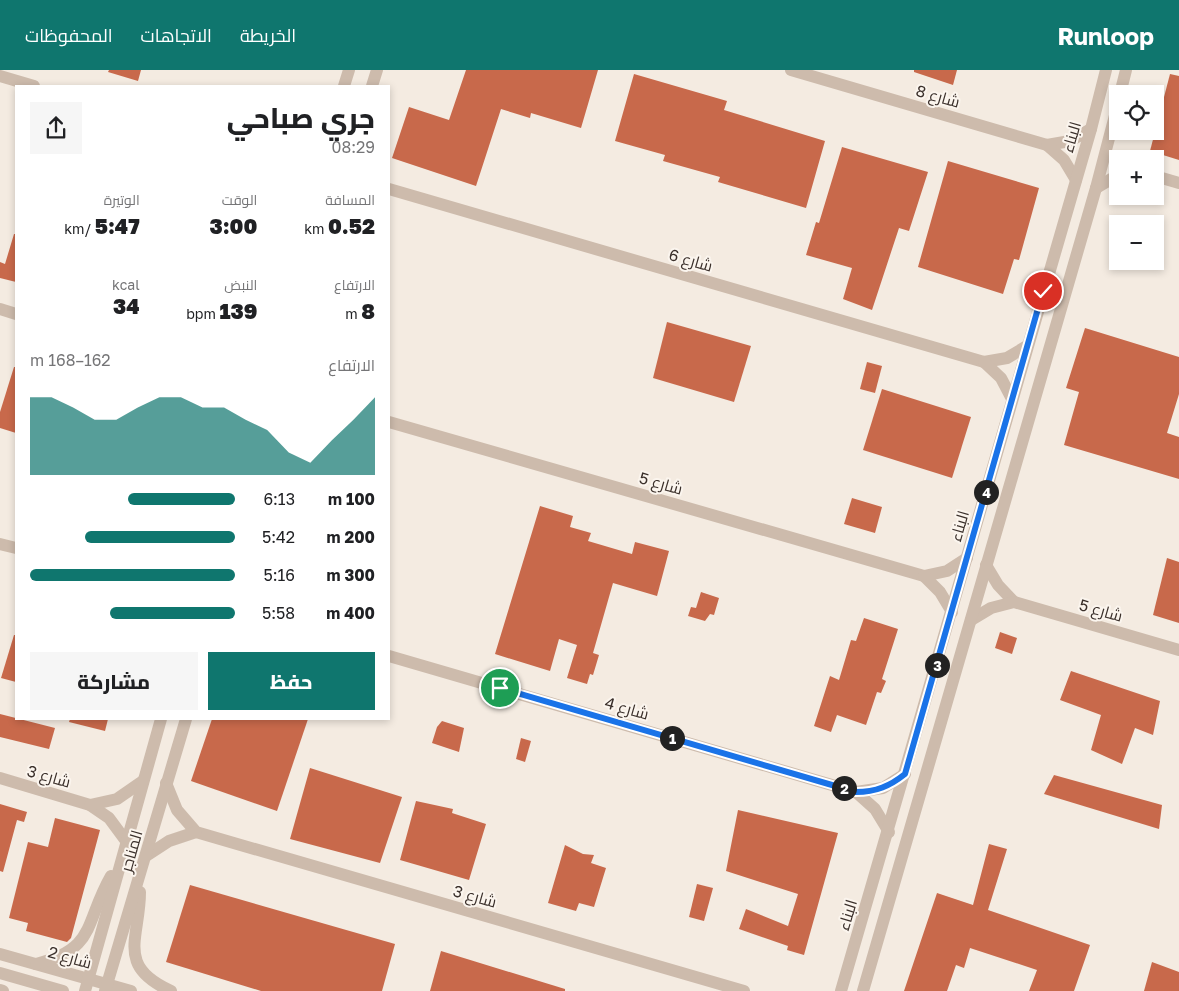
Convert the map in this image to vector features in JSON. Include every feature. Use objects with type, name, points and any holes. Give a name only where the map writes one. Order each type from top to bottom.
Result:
[{"type":"street","points":[[344,85],[349,70]]},
{"type":"street","points":[[372,85],[377,70]]},
{"type":"street","name":"شارع 8","points":[[791,70],[1047,145],[1064,160],[1076,180]]},
{"type":"street","name":"البناء","points":[[841,991],[889,832],[1027,346],[1091,129],[1106,70]]},
{"type":"street","points":[[1122,85],[1126,70]]},
{"type":"street","points":[[0,76],[31,85]]},
{"type":"street","name":"شارع 8","points":[[1047,145],[1070,141],[1091,129]]},
{"type":"street","points":[[863,991],[1109,138]]},
{"type":"street","points":[[1164,179],[1179,183]]},
{"type":"street","points":[[1096,188],[1109,180]]},
{"type":"street","name":"شارع 6","points":[[390,189],[984,362],[1007,358],[1027,346]]},
{"type":"street","points":[[0,309],[15,314]]},
{"type":"street","name":"شارع 6","points":[[984,362],[1001,378],[1012,399]]},
{"type":"street","name":"شارع 5","points":[[390,422],[924,576],[947,571],[967,558]]},
{"type":"street","points":[[0,544],[15,548]]},
{"type":"street","points":[[971,620],[991,608],[1014,602],[998,585],[986,565]]},
{"type":"street","points":[[924,576],[940,592],[952,612]]},
{"type":"street","name":"شارع 5","points":[[1014,602],[1179,650]]},
{"type":"street","name":"شارع 4","points":[[390,656],[856,792],[883,788],[905,774]]},
{"type":"street","name":"المناجر","points":[[86,985],[120,858],[161,720]]},
{"type":"street","name":"المناجر","points":[[106,988],[186,720]]},
{"type":"street","name":"شارع 3","points":[[0,778],[90,805],[109,818],[126,841]]},
{"type":"street","name":"شارع 3","points":[[90,805],[117,799],[143,780]]},
{"type":"street","points":[[146,856],[169,842],[196,832],[177,810],[166,783]]},
{"type":"street","name":"شارع 4","points":[[856,792],[875,809],[889,832]]},
{"type":"street","name":"شارع 3","points":[[196,832],[744,991]]},
{"type":"street","name":"المناجر","points":[[36,964],[64,956],[82,941],[89,927],[100,894],[120,858]]},
{"type":"street","points":[[140,878],[140,907],[134,934],[136,958],[145,975],[172,991]]},
{"type":"street","name":"شارع 2","points":[[0,954],[36,964],[86,985],[130,991]]},
{"type":"street","points":[[0,973],[63,991]]},
{"type":"building","points":[[109,70],[141,70],[138,81],[108,72]]},
{"type":"building","points":[[466,70],[598,70],[581,128],[531,113],[530,118],[501,109],[476,186],[392,158],[409,107],[449,120]]},
{"type":"building","points":[[914,70],[957,70],[953,85],[914,72]]},
{"type":"building","points":[[634,74],[727,101],[724,110],[825,141],[806,208],[718,182],[720,177],[663,161],[665,155],[615,141]]},
{"type":"building","points":[[1170,74],[1179,76],[1179,160],[1164,155],[1164,150],[1150,150],[1153,140],[1164,140],[1164,97]]},
{"type":"building","points":[[842,147],[928,172],[909,231],[899,228],[872,310],[843,299],[852,268],[806,255],[816,222],[819,223]]},
{"type":"building","points":[[948,161],[1039,188],[1019,260],[1014,259],[1003,294],[918,267]]},
{"type":"building","points":[[15,234],[15,282],[0,278],[0,262],[5,264]]},
{"type":"building","points":[[667,322],[751,346],[734,402],[653,378]]},
{"type":"building","points":[[1085,328],[1179,357],[1179,394],[1167,433],[1179,437],[1179,479],[1064,445],[1079,392],[1066,388]]},
{"type":"building","points":[[867,362],[882,366],[875,393],[860,389]]},
{"type":"building","points":[[15,367],[15,433],[0,428],[0,412]]},
{"type":"building","points":[[882,389],[971,417],[952,478],[863,450]]},
{"type":"building","points":[[852,498],[882,507],[875,533],[844,524]]},
{"type":"building","points":[[540,506],[573,516],[570,527],[591,533],[588,541],[632,554],[635,542],[669,551],[657,596],[613,583],[593,653],[599,655],[593,675],[590,674],[587,684],[567,678],[577,645],[559,639],[550,671],[495,654]]},
{"type":"building","points":[[1167,558],[1179,562],[1179,623],[1153,615]]},
{"type":"building","points":[[701,592],[719,598],[714,615],[710,614],[705,621],[688,616],[691,607],[696,608]]},
{"type":"building","points":[[864,618],[898,629],[882,679],[886,681],[881,693],[877,692],[866,725],[837,715],[831,732],[814,726],[830,676],[839,680],[851,640],[856,641]]},
{"type":"building","points":[[1000,632],[1017,638],[1012,654],[995,648]]},
{"type":"building","points":[[14,635],[15,635],[15,682],[1,678]]},
{"type":"building","points":[[1071,671],[1160,701],[1153,735],[1135,728],[1122,764],[1091,750],[1101,715],[1060,700]]},
{"type":"building","points":[[0,714],[15,718],[15,720],[24,720],[55,728],[49,749],[0,737]]},
{"type":"building","points":[[70,720],[108,720],[105,731],[69,722]]},
{"type":"building","points":[[212,720],[308,720],[277,811],[191,781]]},
{"type":"building","points":[[442,721],[464,728],[459,752],[432,743],[437,727]]},
{"type":"building","points":[[521,738],[531,741],[525,762],[516,759]]},
{"type":"building","points":[[310,768],[402,797],[380,863],[290,839]]},
{"type":"building","points":[[1054,775],[1162,805],[1159,829],[1044,794]]},
{"type":"building","points":[[416,801],[453,809],[452,813],[486,824],[469,880],[400,860]]},
{"type":"building","points":[[0,804],[27,812],[24,822],[17,820],[3,872],[0,871]]},
{"type":"building","points":[[738,810],[838,833],[804,955],[787,950],[788,946],[739,929],[746,909],[788,926],[798,894],[726,871]]},
{"type":"building","points":[[55,818],[100,830],[71,938],[67,942],[26,931],[28,923],[9,918],[28,842],[48,847]]},
{"type":"building","points":[[989,844],[1007,849],[988,910],[1090,945],[1074,991],[1029,991],[1037,970],[970,948],[964,968],[956,965],[947,991],[904,991],[937,893],[973,905]]},
{"type":"building","points":[[565,845],[583,854],[594,855],[591,863],[606,868],[594,907],[579,903],[576,911],[548,903]]},
{"type":"building","points":[[697,884],[713,888],[704,921],[689,917]]},
{"type":"building","points":[[190,885],[395,944],[382,991],[261,991],[166,962]]},
{"type":"building","points":[[441,951],[565,989],[565,991],[430,991]]},
{"type":"building","points":[[1152,962],[1179,972],[1179,991],[1144,991]]},
{"type":"route","points":[[500,688],[856,792],[869,792],[895,782],[905,774],[1043,291]]}]
